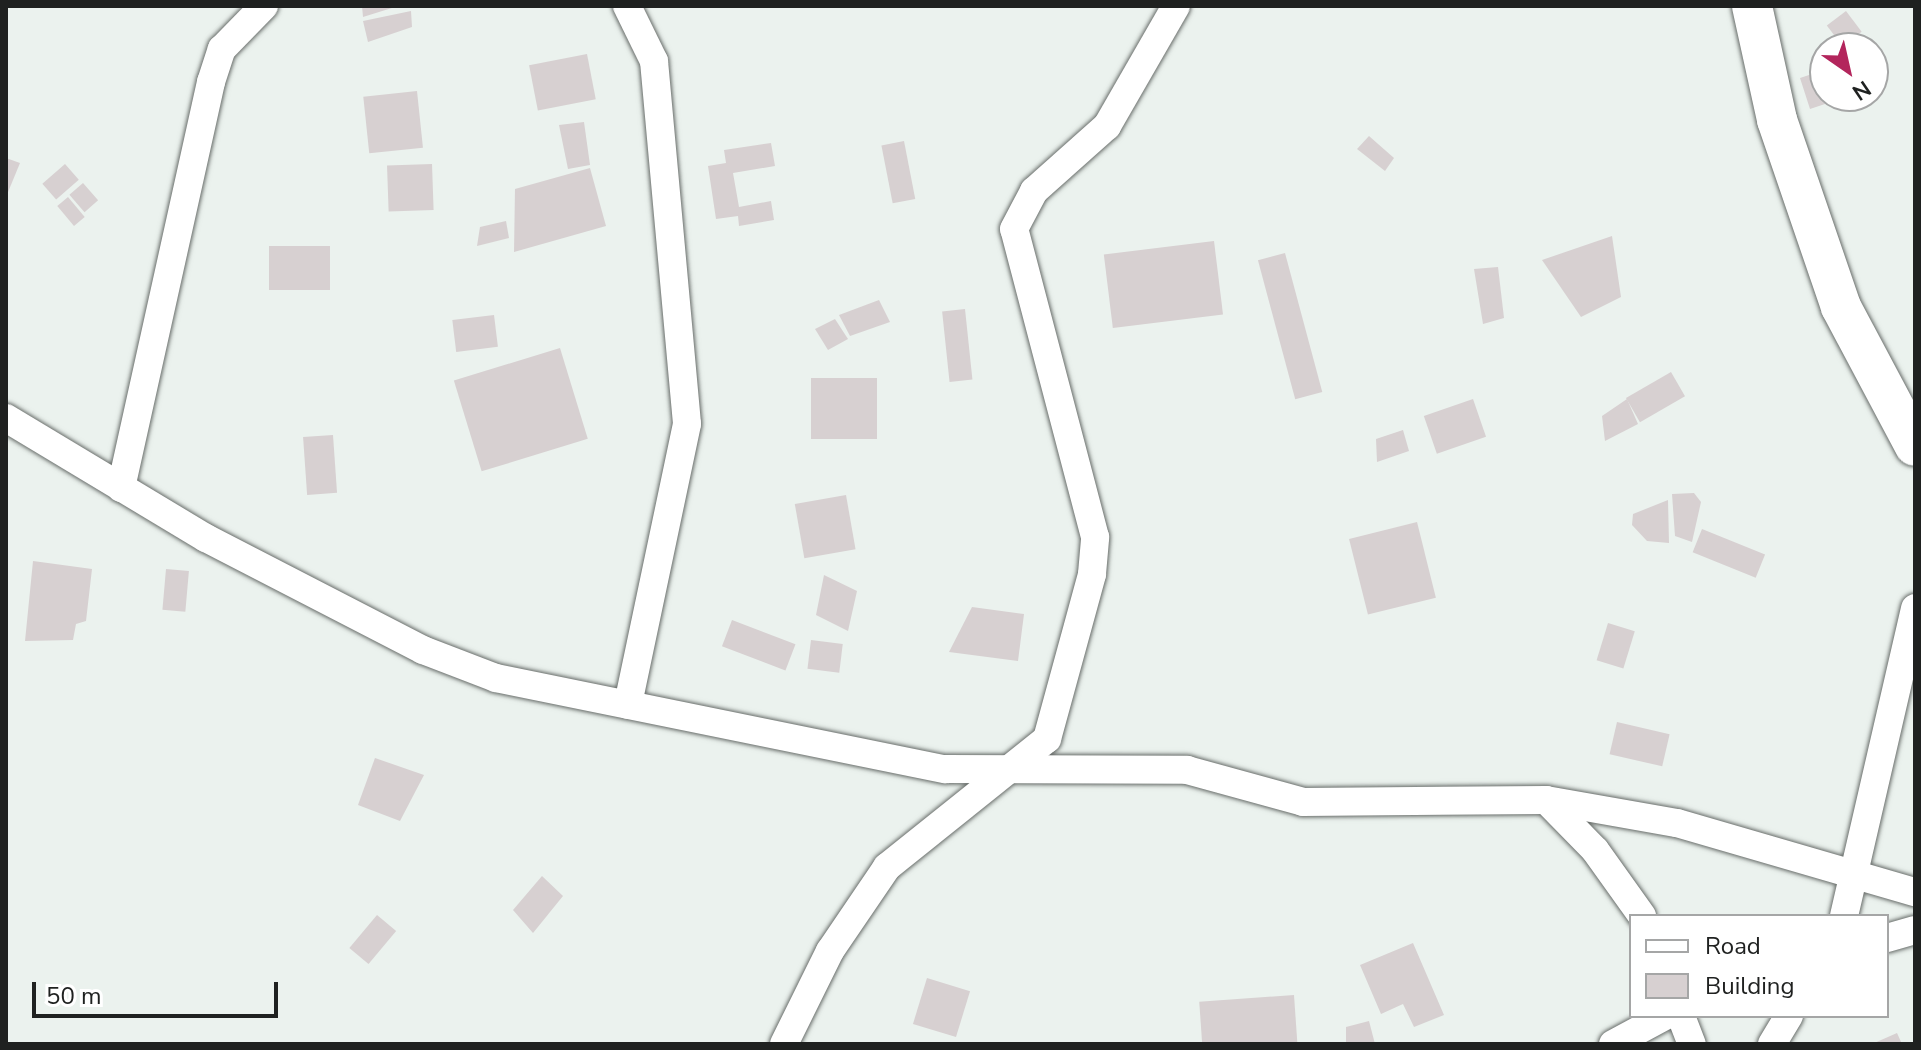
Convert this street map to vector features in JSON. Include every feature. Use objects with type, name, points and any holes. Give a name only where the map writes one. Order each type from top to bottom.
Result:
[{"type":"street","points":[[121,488],[211,82],[222,49],[264,6]]},
{"type":"street","points":[[627,6],[654,61],[687,424],[628,705]]},
{"type":"street","points":[[784,1044],[830,951],[880,875],[1018,768],[1047,739],[1092,574],[1095,537],[1015,221],[1034,191],[1107,126],[1176,6]]},
{"type":"street","points":[[1752,6],[1777,120],[1841,307],[1915,446]]},
{"type":"street","points":[[6,418],[121,488],[423,650],[496,678],[913,764],[1187,770],[1303,802],[1546,800],[1677,823],[1857,878],[1915,892]]},
{"type":"street","points":[[1845,914],[1857,878],[1915,608]]},
{"type":"street","points":[[1546,800],[1595,850],[1641,914]]},
{"type":"street","points":[[1889,937],[1915,930]]},
{"type":"street","points":[[1613,1044],[1661,1018]]},
{"type":"street","points":[[1682,1018],[1692,1044]]},
{"type":"street","points":[[1772,1044],[1788,1018]]},
{"type":"building","points":[[362,6],[395,6],[395,7],[363,17]]},
{"type":"building","points":[[411,11],[412,27],[368,42],[363,21]]},
{"type":"building","points":[[1846,11],[1862,32],[1861,32],[1832,32],[1827,25]]},
{"type":"building","points":[[587,54],[596,99],[538,110],[529,65]]},
{"type":"building","points":[[1809,75],[1809,106],[1800,78]]},
{"type":"building","points":[[417,91],[423,148],[369,153],[363,97]]},
{"type":"building","points":[[584,122],[590,165],[568,169],[559,125]]},
{"type":"building","points":[[1369,136],[1394,158],[1385,171],[1357,149]]},
{"type":"building","points":[[904,141],[915,199],[893,203],[881,145]]},
{"type":"building","points":[[771,143],[775,166],[733,173],[739,207],[771,201],[774,220],[739,226],[738,216],[716,219],[708,166],[726,163],[724,150]]},
{"type":"building","points":[[6,158],[20,163],[6,197]]},
{"type":"building","points":[[65,164],[79,180],[56,200],[42,184]]},
{"type":"building","points":[[432,164],[434,210],[389,212],[387,166]]},
{"type":"building","points":[[590,168],[606,226],[514,252],[515,189]]},
{"type":"building","points":[[83,183],[98,200],[85,212],[69,195]]},
{"type":"building","points":[[68,197],[85,217],[74,226],[57,206]]},
{"type":"building","points":[[506,221],[509,238],[477,246],[480,227]]},
{"type":"building","points":[[1612,236],[1621,297],[1581,317],[1542,260]]},
{"type":"building","points":[[1214,241],[1223,314],[1113,328],[1104,255]]},
{"type":"building","points":[[269,246],[330,246],[330,290],[269,290]]},
{"type":"building","points":[[1285,253],[1322,392],[1295,399],[1258,260]]},
{"type":"building","points":[[1498,267],[1504,318],[1483,324],[1474,269]]},
{"type":"building","points":[[879,300],[890,322],[850,336],[839,315]]},
{"type":"building","points":[[965,309],[972,380],[950,382],[942,311]]},
{"type":"building","points":[[494,315],[498,347],[456,352],[452,320]]},
{"type":"building","points":[[835,319],[848,339],[828,350],[815,329]]},
{"type":"building","points":[[560,348],[588,439],[482,471],[454,380]]},
{"type":"building","points":[[1671,372],[1685,396],[1640,422],[1626,398]]},
{"type":"building","points":[[811,378],[877,378],[877,439],[811,439]]},
{"type":"building","points":[[1473,399],[1486,437],[1437,454],[1424,416]]},
{"type":"building","points":[[1627,399],[1638,424],[1605,441],[1602,416]]},
{"type":"building","points":[[1403,430],[1409,451],[1377,462],[1376,439]]},
{"type":"building","points":[[333,435],[337,493],[307,495],[303,437]]},
{"type":"building","points":[[1694,493],[1701,502],[1692,542],[1675,536],[1672,494]]},
{"type":"building","points":[[846,495],[856,549],[804,558],[795,504]]},
{"type":"building","points":[[1668,500],[1669,543],[1647,541],[1632,525],[1633,514]]},
{"type":"building","points":[[1417,522],[1436,598],[1368,615],[1349,539]]},
{"type":"building","points":[[1702,529],[1765,554],[1756,578],[1693,552]]},
{"type":"building","points":[[33,561],[92,569],[86,621],[76,624],[73,640],[25,641]]},
{"type":"building","points":[[166,569],[189,571],[185,612],[162,610]]},
{"type":"building","points":[[824,575],[857,591],[848,631],[816,615]]},
{"type":"building","points":[[972,607],[1024,614],[1018,661],[949,652]]},
{"type":"building","points":[[732,620],[795,644],[785,671],[722,646]]},
{"type":"building","points":[[1608,623],[1635,631],[1623,668],[1597,660]]},
{"type":"building","points":[[811,640],[843,644],[839,673],[807,669]]},
{"type":"building","points":[[1617,722],[1670,734],[1662,766],[1610,754]]},
{"type":"building","points":[[375,758],[424,775],[400,821],[358,805]]},
{"type":"building","points":[[542,876],[563,896],[533,933],[513,910]]},
{"type":"building","points":[[377,915],[396,931],[369,964],[349,948]]},
{"type":"building","points":[[1413,943],[1444,1015],[1414,1027],[1403,1004],[1381,1014],[1360,965]]},
{"type":"building","points":[[927,978],[970,991],[956,1037],[913,1024]]},
{"type":"building","points":[[1294,995],[1297,1044],[1202,1044],[1199,1002]]},
{"type":"building","points":[[1369,1021],[1375,1044],[1346,1044],[1346,1027]]},
{"type":"building","points":[[1897,1033],[1902,1044],[1872,1044]]}]
